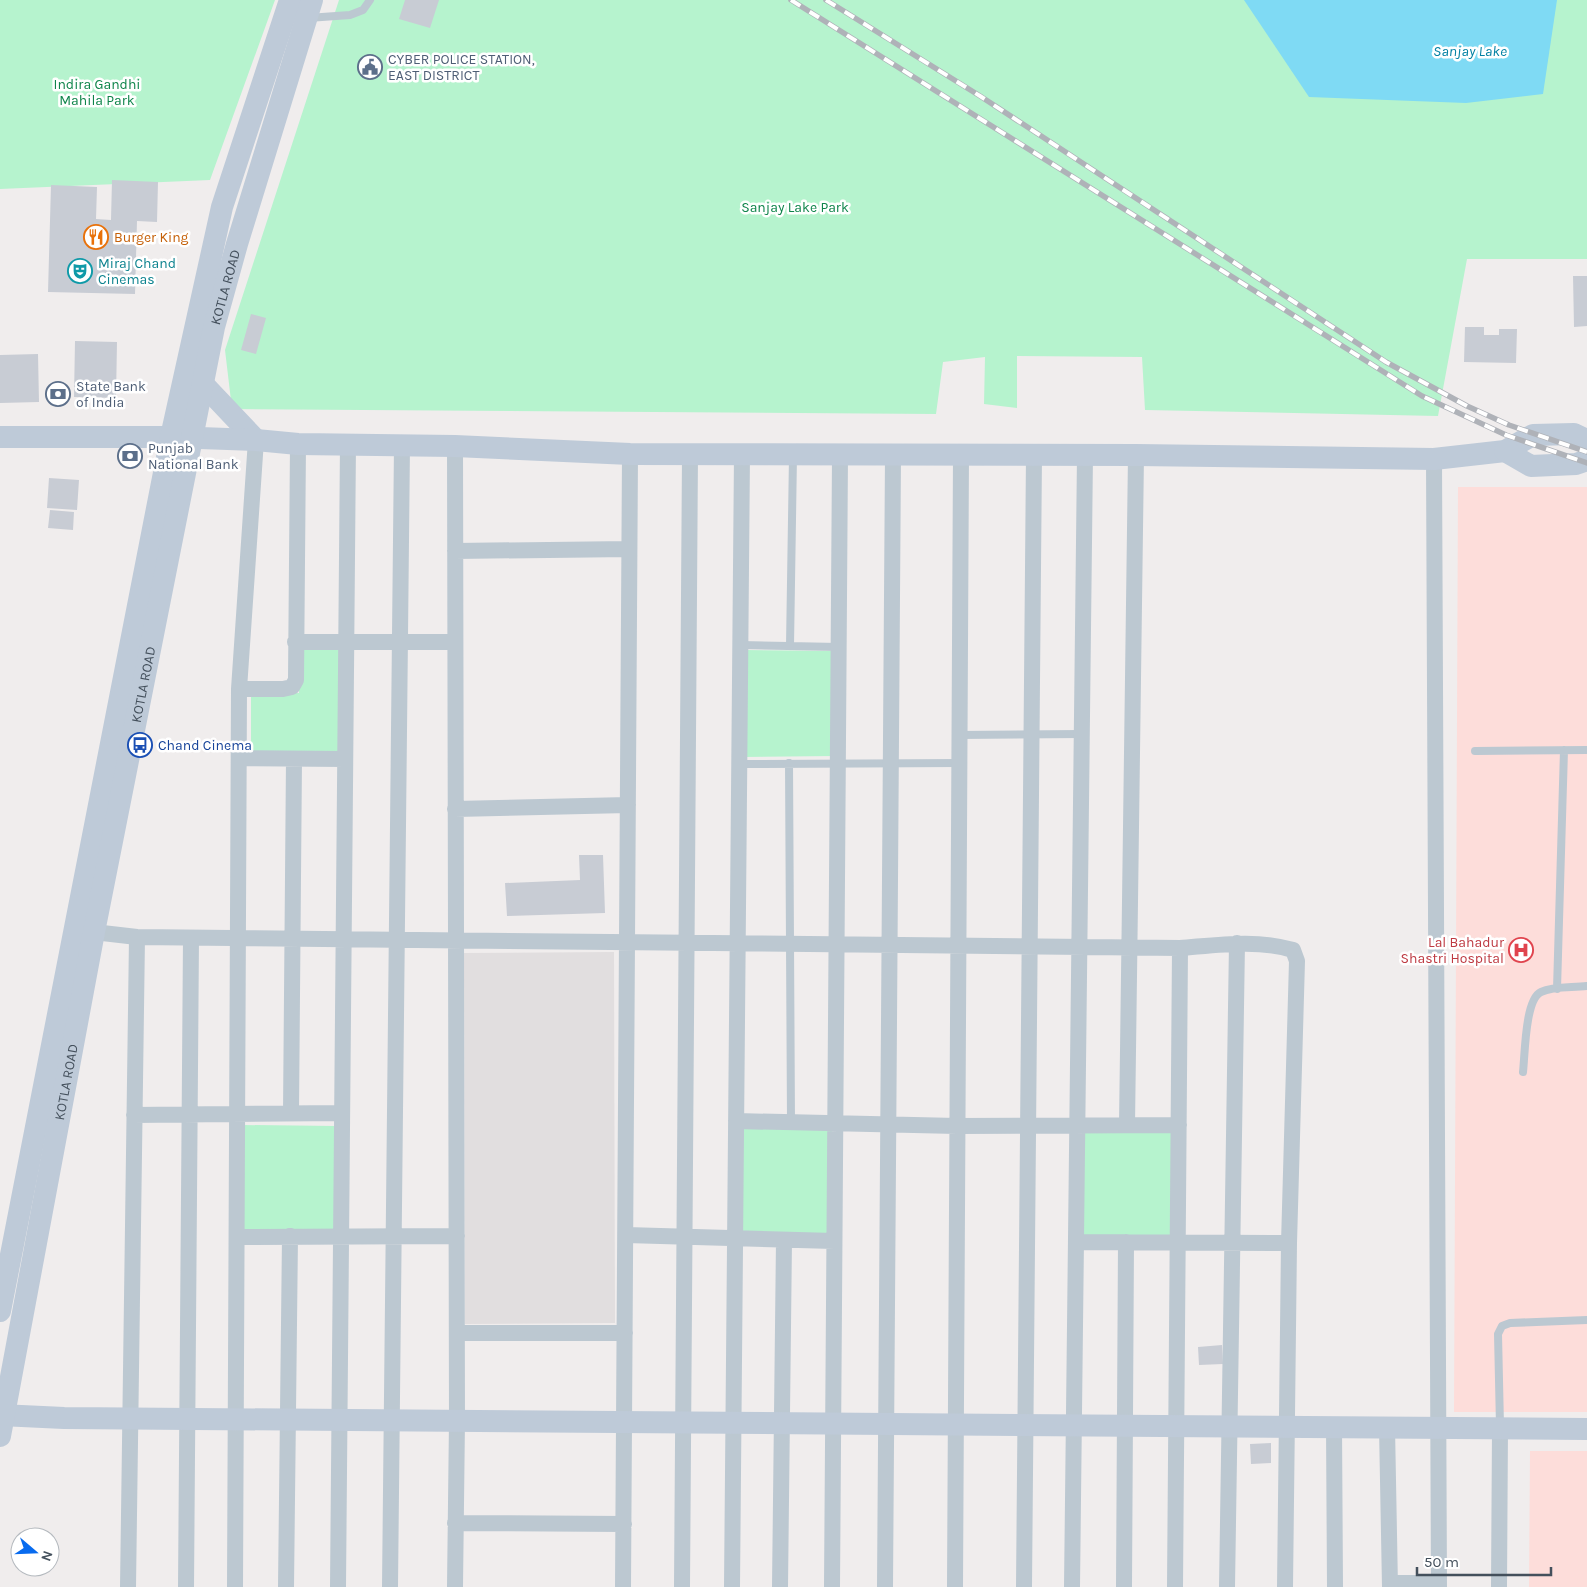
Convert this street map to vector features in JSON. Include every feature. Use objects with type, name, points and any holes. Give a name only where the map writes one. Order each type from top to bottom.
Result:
[{"type":"street","name":"KOTLA ROAD","points":[[0,1311],[84,930],[181,437],[222,207],[290,0]]},
{"type":"street","name":"KOTLA ROAD","points":[[181,437],[203,384],[214,327],[237,244],[309,9]]},
{"type":"street","points":[[203,384],[256,440],[239,689],[235,1587]]},
{"type":"street","points":[[0,438],[181,437],[298,444],[348,443],[455,446],[630,454],[1136,455],[1434,459],[1506,451],[1533,435],[1574,434],[1587,440]]},
{"type":"street","points":[[338,1587],[348,443]]},
{"type":"street","points":[[239,689],[283,689],[292,687],[296,680],[298,444]]},
{"type":"street","points":[[390,1587],[398,642],[402,445]]},
{"type":"street","points":[[455,446],[457,1334],[455,1587]]},
{"type":"street","points":[[1506,451],[1532,466],[1576,464],[1587,460]]},
{"type":"street","points":[[623,1587],[630,454]]},
{"type":"street","points":[[682,1587],[690,454]]},
{"type":"street","points":[[732,1587],[742,454]]},
{"type":"street","points":[[832,1587],[840,455]]},
{"type":"street","points":[[885,1587],[893,455]]},
{"type":"street","points":[[955,1587],[961,455]]},
{"type":"street","points":[[1024,1587],[1034,455]]},
{"type":"street","points":[[1072,1587],[1085,455]]},
{"type":"street","points":[[1127,1125],[1136,455]]},
{"type":"street","points":[[1387,1427],[1390,1585],[1439,1585],[1434,459]]},
{"type":"street","points":[[455,551],[629,549]]},
{"type":"street","points":[[295,642],[455,642]]},
{"type":"street","points":[[239,758],[345,759]]},
{"type":"street","points":[[291,1113],[294,758]]},
{"type":"street","points":[[455,809],[628,806]]},
{"type":"street","name":"KOTLA ROAD","points":[[1,1422],[84,930]]},
{"type":"street","points":[[84,930],[136,937],[191,938],[1128,948],[1180,948],[1236,943],[1278,945],[1294,950],[1297,961],[1289,1243],[1285,1587]]},
{"type":"street","points":[[128,1587],[136,937]]},
{"type":"street","points":[[186,1587],[191,938]]},
{"type":"street","points":[[1227,1587],[1236,943]]},
{"type":"street","points":[[1175,1587],[1180,948]]},
{"type":"street","points":[[134,1115],[342,1113]]},
{"type":"street","points":[[736,1120],[957,1126],[1179,1125]]},
{"type":"street","points":[[626,1235],[834,1241]]},
{"type":"street","points":[[286,1587],[290,1236]]},
{"type":"street","points":[[237,1237],[456,1236]]},
{"type":"street","points":[[780,1587],[784,1240]]},
{"type":"street","points":[[1076,1242],[1289,1243]]},
{"type":"street","points":[[1124,1587],[1126,1242]]},
{"type":"street","points":[[457,1334],[625,1333]]},
{"type":"street","points":[[1,1422],[187,1418],[1587,1429]]},
{"type":"street","points":[[1334,1426],[1335,1587]]},
{"type":"street","points":[[1499,1587],[1500,1428]]},
{"type":"street","points":[[456,1523],[624,1524]]},
{"type":"lane","points":[[309,9],[350,15],[364,10],[370,0]]},
{"type":"lane","points":[[790,646],[793,454]]},
{"type":"lane","points":[[741,645],[839,647]]},
{"type":"lane","points":[[959,735],[1082,734]]},
{"type":"lane","points":[[1556,989],[1564,750]]},
{"type":"lane","points":[[1475,751],[1587,750]]},
{"type":"lane","points":[[789,763],[791,1122]]},
{"type":"lane","points":[[740,764],[959,763]]},
{"type":"lane","points":[[1524,1072],[1530,1006],[1535,995],[1543,991],[1587,986]]},
{"type":"lane","points":[[1500,1428],[1498,1334],[1502,1326],[1510,1323],[1587,1320]]},
{"type":"shaded area","name":"Lal Bahadur Shastri Hospital","points":[[1458,487],[1587,487],[1587,1412],[1454,1412]]},
{"type":"shaded area","points":[[614,952],[615,1323],[465,1324],[464,953]]},
{"type":"shaded area","points":[[1530,1451],[1587,1451],[1587,1587],[1529,1587]]},
{"type":"green space","name":"Indira Gandhi Mahila Park","points":[[0,0],[275,0],[210,180],[0,189]]},
{"type":"green space","name":"Sanjay Lake Park","points":[[339,0],[1587,0],[1587,259],[1467,259],[1438,416],[1145,410],[1142,357],[1017,356],[1017,408],[984,404],[985,357],[943,362],[936,414],[232,409],[225,350]]},
{"type":"green space","points":[[299,648],[341,648],[340,754],[251,753],[251,693],[299,693]]},
{"type":"green space","points":[[744,650],[837,651],[836,756],[742,757]]},
{"type":"green space","points":[[243,1125],[336,1126],[336,1231],[242,1232]]},
{"type":"green space","points":[[743,1128],[832,1129],[831,1235],[742,1233]]},
{"type":"green space","points":[[1082,1130],[1175,1131],[1175,1236],[1081,1237]]},
{"type":"water","name":"Sanjay Lake","points":[[1244,0],[1557,0],[1543,94],[1466,103],[1309,97]]},
{"type":"building","points":[[405,0],[439,0],[430,28],[399,19]]},
{"type":"building","points":[[112,180],[158,182],[157,222],[137,221],[135,294],[48,292],[51,185],[97,187],[96,219],[111,220]]},
{"type":"building","points":[[1573,276],[1587,276],[1587,326],[1574,327]]},
{"type":"building","points":[[251,314],[266,318],[256,354],[241,350]]},
{"type":"building","points":[[1465,327],[1484,327],[1484,335],[1499,335],[1499,329],[1517,329],[1516,363],[1464,362]]},
{"type":"building","points":[[75,341],[117,342],[116,398],[74,397]]},
{"type":"building","points":[[38,354],[39,402],[0,403],[0,355]]},
{"type":"building","points":[[49,478],[79,480],[77,510],[47,508]]},
{"type":"building","points":[[50,510],[74,512],[73,530],[48,528]]},
{"type":"building","points":[[579,855],[603,855],[605,913],[507,916],[505,883],[580,880]]},
{"type":"building","points":[[1222,1345],[1223,1364],[1199,1365],[1198,1347]]},
{"type":"building","points":[[1271,1443],[1271,1463],[1251,1464],[1250,1444]]},
{"type":"railway","points":[[791,0],[1422,396],[1506,435],[1587,463]]},
{"type":"railway","points":[[826,0],[980,96],[1386,362],[1467,406],[1509,425],[1587,452]]},
{"type":"place","name":"CYBER POLICE STATION, EAST DISTRICT","points":[[370,67]]},
{"type":"place","name":"Burger King","points":[[96,237]]},
{"type":"place","name":"Miraj Chand Cinemas","points":[[80,271]]},
{"type":"place","name":"State Bank of India","points":[[58,394]]},
{"type":"place","name":"Punjab National Bank","points":[[130,456]]},
{"type":"place","name":"Chand Cinema","points":[[140,745]]},
{"type":"place","name":"Lal Bahadur Shastri Hospital","points":[[1521,950]]}]
